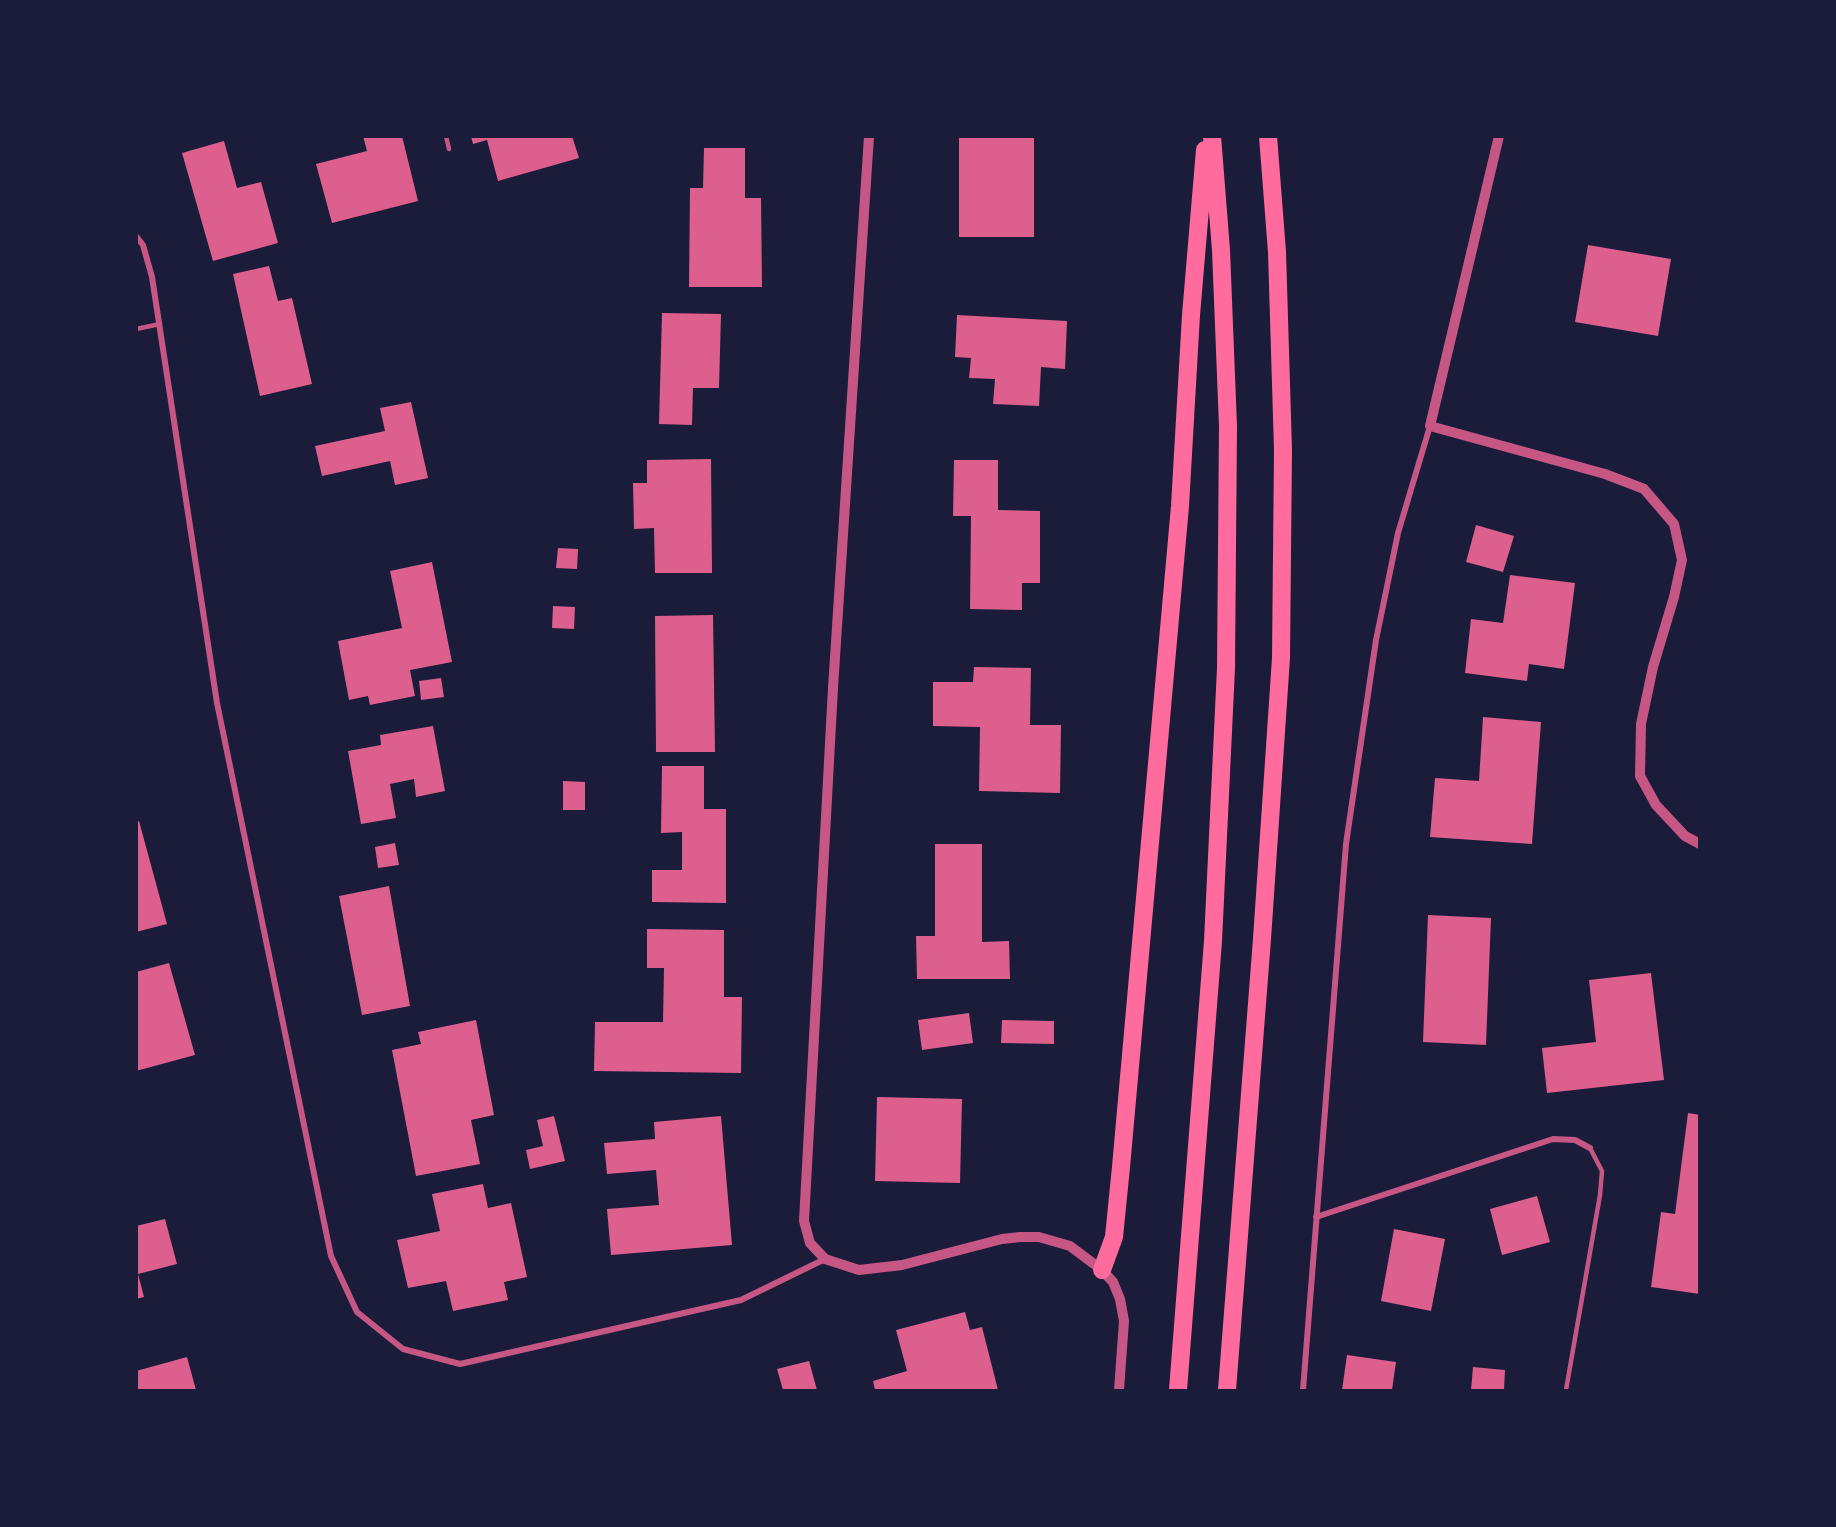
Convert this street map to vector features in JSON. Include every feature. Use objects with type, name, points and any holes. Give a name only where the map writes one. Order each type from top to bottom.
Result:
[{"type":"highway","points":[[1102,1270],[1114,1237],[1123,1144],[1180,506],[1191,315],[1206,136]]},
{"type":"highway","points":[[1178,1390],[1213,941],[1226,668],[1228,426],[1221,250],[1212,136]]},
{"type":"highway","points":[[1227,1390],[1281,658],[1283,450],[1277,252],[1268,136]]},
{"type":"street","points":[[869,136],[833,687],[804,1184],[806,1233],[810,1243],[825,1258],[859,1270],[903,1265],[1002,1239],[1039,1237],[1070,1246],[1102,1270],[1113,1282],[1120,1299],[1124,1321],[1119,1390]]},
{"type":"street","points":[[1303,1390],[1346,844],[1376,640],[1398,533],[1430,426],[1499,136]]},
{"type":"street","points":[[136,236],[143,245],[152,277],[219,714],[332,1256],[357,1312],[403,1350],[460,1364],[741,1300],[825,1258]]},
{"type":"street","points":[[1430,426],[1605,474],[1640,487],[1674,524],[1682,560],[1674,597],[1653,668],[1641,724],[1640,776],[1656,805],[1685,836],[1700,844]]},
{"type":"street","points":[[1316,1217],[1553,1139],[1575,1140],[1590,1148]]},
{"type":"lane","points":[[446,136],[449,149]]},
{"type":"lane","points":[[136,329],[160,324]]},
{"type":"lane","points":[[1566,1390],[1600,1195],[1602,1171],[1590,1148]]},
{"type":"building","points":[[363,136],[402,136],[418,201],[332,223],[316,164],[367,151]]},
{"type":"building","points":[[471,136],[572,136],[579,158],[498,181],[487,140],[473,144]]},
{"type":"building","points":[[959,136],[1034,136],[1034,237],[959,237]]},
{"type":"building","points":[[224,141],[237,188],[261,182],[278,243],[213,261],[182,153]]},
{"type":"building","points":[[704,148],[745,148],[745,198],[761,198],[762,287],[689,287],[690,188],[703,188]]},
{"type":"building","points":[[1588,245],[1671,259],[1658,336],[1575,322]]},
{"type":"building","points":[[269,266],[278,301],[292,298],[312,384],[260,396],[233,274]]},
{"type":"building","points":[[662,313],[721,314],[719,388],[693,388],[692,425],[659,424]]},
{"type":"building","points":[[957,315],[1067,321],[1065,369],[1041,367],[1039,406],[993,404],[995,379],[969,378],[971,358],[955,357]]},
{"type":"building","points":[[411,402],[428,478],[395,485],[390,461],[322,476],[315,446],[385,431],[380,408]]},
{"type":"building","points":[[711,459],[712,573],[655,573],[654,528],[634,529],[633,483],[647,483],[647,460]]},
{"type":"building","points":[[954,460],[998,460],[998,510],[1040,511],[1040,583],[1022,583],[1022,610],[970,609],[971,516],[953,516]]},
{"type":"building","points":[[1476,525],[1514,536],[1503,572],[1466,562]]},
{"type":"building","points":[[558,548],[578,549],[577,569],[556,568]]},
{"type":"building","points":[[432,562],[452,662],[410,670],[415,696],[370,705],[368,696],[349,700],[338,641],[402,628],[390,571]]},
{"type":"building","points":[[1510,575],[1575,583],[1564,669],[1529,664],[1527,681],[1465,673],[1471,619],[1503,623]]},
{"type":"building","points":[[553,606],[575,607],[574,629],[552,628]]},
{"type":"building","points":[[713,615],[715,752],[656,752],[655,616]]},
{"type":"building","points":[[974,667],[1031,668],[1030,725],[1061,725],[1060,793],[979,791],[980,727],[933,726],[933,682],[973,682]]},
{"type":"building","points":[[441,678],[444,697],[421,700],[419,681]]},
{"type":"building","points":[[1483,717],[1541,722],[1532,844],[1430,837],[1435,778],[1479,781]]},
{"type":"building","points":[[433,726],[445,791],[416,797],[414,779],[390,784],[396,818],[361,824],[348,751],[381,745],[380,735]]},
{"type":"building","points":[[662,766],[704,766],[704,809],[726,809],[726,903],[652,902],[652,870],[682,870],[682,832],[661,833]]},
{"type":"building","points":[[563,781],[585,782],[585,810],[563,810]]},
{"type":"building","points":[[139,821],[167,924],[136,932],[136,822]]},
{"type":"building","points":[[395,843],[399,865],[378,868],[375,847]]},
{"type":"building","points":[[935,844],[982,844],[982,942],[1009,941],[1010,979],[917,979],[916,936],[935,936]]},
{"type":"building","points":[[389,886],[410,1006],[362,1015],[339,896]]},
{"type":"building","points":[[1428,915],[1491,918],[1486,1045],[1423,1042]]},
{"type":"building","points":[[647,929],[724,930],[724,997],[742,997],[741,1073],[594,1071],[595,1022],[663,1022],[664,968],[647,968]]},
{"type":"building","points":[[169,963],[195,1055],[136,1071],[136,972]]},
{"type":"building","points":[[1651,973],[1664,1080],[1547,1093],[1542,1048],[1596,1042],[1589,980]]},
{"type":"building","points":[[969,1013],[973,1043],[922,1050],[918,1020]]},
{"type":"building","points":[[476,1020],[494,1115],[471,1120],[480,1164],[416,1176],[392,1050],[421,1044],[418,1032]]},
{"type":"building","points":[[1002,1020],[1054,1021],[1054,1044],[1001,1043]]},
{"type":"building","points":[[877,1097],[962,1099],[960,1183],[875,1181]]},
{"type":"building","points":[[1688,1113],[1700,1115],[1700,1294],[1651,1287],[1661,1212],[1675,1214]]},
{"type":"building","points":[[554,1116],[565,1161],[530,1169],[526,1150],[543,1146],[537,1120]]},
{"type":"building","points":[[721,1116],[732,1245],[611,1255],[607,1209],[659,1205],[656,1170],[607,1174],[604,1143],[655,1139],[654,1122]]},
{"type":"building","points":[[483,1184],[488,1208],[511,1203],[527,1277],[504,1282],[508,1300],[453,1311],[446,1281],[408,1288],[397,1240],[440,1231],[432,1194]]},
{"type":"building","points":[[1537,1196],[1550,1242],[1502,1255],[1490,1209]]},
{"type":"building","points":[[165,1219],[177,1264],[138,1274],[144,1297],[136,1299],[136,1226]]},
{"type":"building","points":[[1394,1229],[1445,1239],[1431,1311],[1381,1301]]},
{"type":"building","points":[[965,1312],[970,1330],[982,1327],[998,1390],[875,1390],[873,1381],[907,1371],[896,1330]]},
{"type":"building","points":[[1347,1355],[1396,1362],[1392,1390],[1342,1390]]},
{"type":"building","points":[[187,1357],[196,1390],[136,1390],[136,1371]]},
{"type":"building","points":[[809,1361],[817,1390],[783,1390],[777,1369]]},
{"type":"building","points":[[1473,1367],[1505,1370],[1504,1390],[1471,1390]]}]
